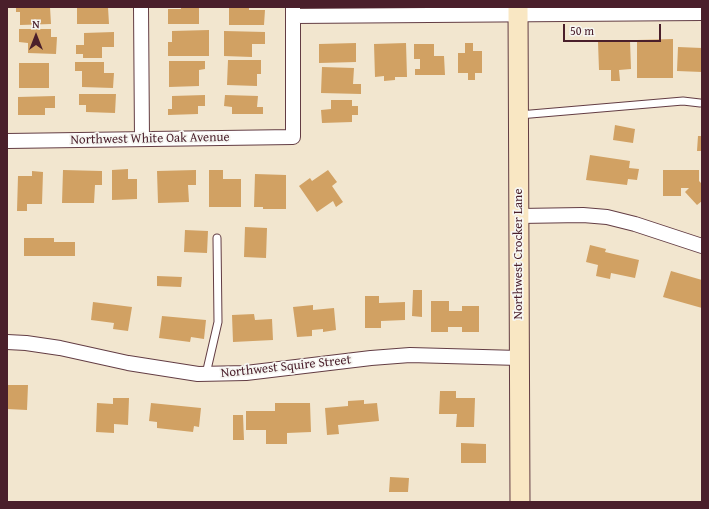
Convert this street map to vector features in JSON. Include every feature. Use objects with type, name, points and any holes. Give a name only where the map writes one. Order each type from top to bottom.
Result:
[{"type":"street","points":[[141,7],[142,139]]},
{"type":"street","points":[[294,12],[518,10],[702,13]]},
{"type":"street","name":"Northwest Crocker Lane","points":[[518,10],[520,502]]},
{"type":"street","name":"Northwest White Oak Avenue","points":[[7,141],[293,137],[294,12]]},
{"type":"street","points":[[519,216],[583,215],[607,217],[635,224],[702,246]]},
{"type":"street","name":"Northwest Squire Street","points":[[7,342],[53,347],[128,363],[183,372],[206,374],[246,373],[371,358],[410,355],[519,358]]},
{"type":"lane","points":[[518,116],[683,101],[700,103]]},
{"type":"lane","points":[[206,374],[218,322],[217,238]]},
{"type":"building","points":[[16,7],[50,7],[51,24],[20,25],[20,12],[16,12]]},
{"type":"building","points":[[77,7],[108,7],[109,24],[77,24]]},
{"type":"building","points":[[181,7],[199,7],[199,24],[168,24],[168,9],[181,9]]},
{"type":"building","points":[[229,7],[249,7],[249,10],[265,10],[264,25],[229,25]]},
{"type":"building","points":[[19,29],[51,29],[51,37],[57,37],[56,54],[28,53],[28,43],[19,42]]},
{"type":"building","points":[[209,30],[209,56],[168,56],[168,42],[172,42],[172,31]]},
{"type":"building","points":[[224,31],[265,32],[265,44],[252,44],[252,57],[224,56]]},
{"type":"building","points":[[114,32],[114,47],[102,47],[102,58],[83,58],[83,54],[76,54],[76,45],[84,45],[84,33]]},
{"type":"building","points":[[673,39],[673,78],[637,78],[637,40]]},
{"type":"building","points":[[630,41],[631,69],[619,70],[620,81],[611,81],[611,70],[599,70],[598,42]]},
{"type":"building","points":[[356,43],[356,62],[319,63],[319,44]]},
{"type":"building","points":[[406,43],[407,77],[395,77],[395,80],[384,81],[384,76],[375,77],[374,44]]},
{"type":"building","points":[[465,43],[473,43],[473,51],[482,51],[482,73],[475,73],[475,80],[468,80],[468,73],[458,73],[458,53],[465,53]]},
{"type":"building","points":[[414,44],[434,44],[434,56],[444,56],[445,75],[415,75],[415,69],[420,69],[420,59],[414,59]]},
{"type":"building","points":[[678,47],[702,48],[702,72],[677,71]]},
{"type":"building","points":[[228,60],[261,60],[261,74],[257,74],[257,86],[227,85]]},
{"type":"building","points":[[169,61],[205,61],[205,69],[199,70],[199,86],[169,87]]},
{"type":"building","points":[[75,62],[104,62],[104,73],[114,73],[113,88],[82,87],[82,71],[75,71]]},
{"type":"building","points":[[19,63],[49,63],[49,88],[19,88]]},
{"type":"building","points":[[322,67],[354,68],[353,84],[361,84],[361,94],[321,93]]},
{"type":"building","points":[[79,94],[116,94],[115,113],[86,112],[86,105],[79,105]]},
{"type":"building","points":[[205,95],[205,106],[198,106],[198,114],[168,115],[168,109],[172,109],[172,96]]},
{"type":"building","points":[[225,95],[258,96],[257,107],[263,107],[263,114],[232,114],[232,107],[224,106]]},
{"type":"building","points":[[55,96],[55,108],[45,108],[45,115],[18,115],[18,97]]},
{"type":"building","points":[[331,100],[352,100],[352,106],[358,106],[358,115],[352,115],[352,122],[322,123],[321,110],[331,109]]},
{"type":"building","points":[[615,125],[635,129],[633,143],[613,140]]},
{"type":"building","points":[[698,136],[702,136],[702,151],[697,151]]},
{"type":"building","points":[[590,155],[630,161],[629,168],[639,169],[637,180],[628,179],[627,185],[586,180]]},
{"type":"building","points":[[128,169],[128,179],[137,179],[137,199],[112,200],[112,170]]},
{"type":"building","points":[[63,170],[102,171],[102,185],[95,185],[94,203],[62,203]]},
{"type":"building","points":[[196,170],[196,185],[188,185],[189,202],[158,203],[157,171]]},
{"type":"building","points":[[209,170],[223,170],[223,179],[241,179],[241,207],[209,207]]},
{"type":"building","points":[[328,170],[337,182],[332,186],[343,202],[336,207],[333,201],[317,212],[299,186],[310,178],[312,181]]},
{"type":"building","points":[[663,170],[699,170],[699,181],[702,184],[702,201],[697,205],[685,192],[689,188],[681,188],[681,196],[663,196]]},
{"type":"building","points":[[32,171],[43,172],[42,204],[27,204],[27,211],[17,211],[18,176],[32,176]]},
{"type":"building","points":[[255,174],[286,175],[286,209],[263,209],[263,207],[254,207]]},
{"type":"building","points":[[245,227],[267,228],[266,258],[244,257]]},
{"type":"building","points":[[185,230],[208,231],[207,253],[184,252]]},
{"type":"building","points":[[24,238],[54,238],[54,242],[75,242],[75,256],[24,256]]},
{"type":"building","points":[[590,245],[606,249],[605,252],[639,260],[635,278],[611,273],[610,279],[596,276],[598,265],[586,262]]},
{"type":"building","points":[[671,271],[702,280],[702,308],[663,297]]},
{"type":"building","points":[[157,276],[182,277],[181,287],[157,286]]},
{"type":"building","points":[[413,290],[422,290],[422,317],[412,316]]},
{"type":"building","points":[[365,296],[379,296],[379,303],[405,302],[405,320],[381,321],[381,328],[365,328]]},
{"type":"building","points":[[431,301],[449,301],[449,311],[462,311],[462,306],[479,306],[479,332],[462,332],[462,327],[448,327],[448,332],[431,332]]},
{"type":"building","points":[[93,302],[132,307],[128,331],[113,329],[114,323],[91,320]]},
{"type":"building","points":[[313,305],[313,310],[334,308],[336,330],[323,332],[323,329],[312,330],[312,336],[297,337],[293,307]]},
{"type":"building","points":[[254,314],[255,320],[272,319],[273,340],[233,342],[232,315]]},
{"type":"building","points":[[162,316],[206,320],[204,339],[191,337],[190,342],[159,338]]},
{"type":"building","points":[[7,385],[28,385],[27,410],[7,409]]},
{"type":"building","points":[[440,391],[456,391],[456,398],[475,398],[474,427],[456,427],[457,414],[439,414]]},
{"type":"building","points":[[113,398],[129,398],[128,425],[114,424],[114,433],[96,432],[97,403],[113,404]]},
{"type":"building","points":[[364,400],[364,404],[377,403],[379,421],[338,425],[339,434],[327,435],[325,408],[348,406],[348,401]]},
{"type":"building","points":[[151,403],[201,408],[199,427],[194,426],[193,432],[157,428],[157,422],[149,421]]},
{"type":"building","points":[[275,403],[310,403],[311,432],[287,433],[287,444],[266,444],[266,430],[246,430],[246,411],[275,411]]},
{"type":"building","points":[[233,415],[243,415],[244,440],[233,440]]},
{"type":"building","points":[[461,443],[486,444],[486,463],[461,463]]},
{"type":"building","points":[[390,477],[409,478],[408,492],[389,492]]}]
